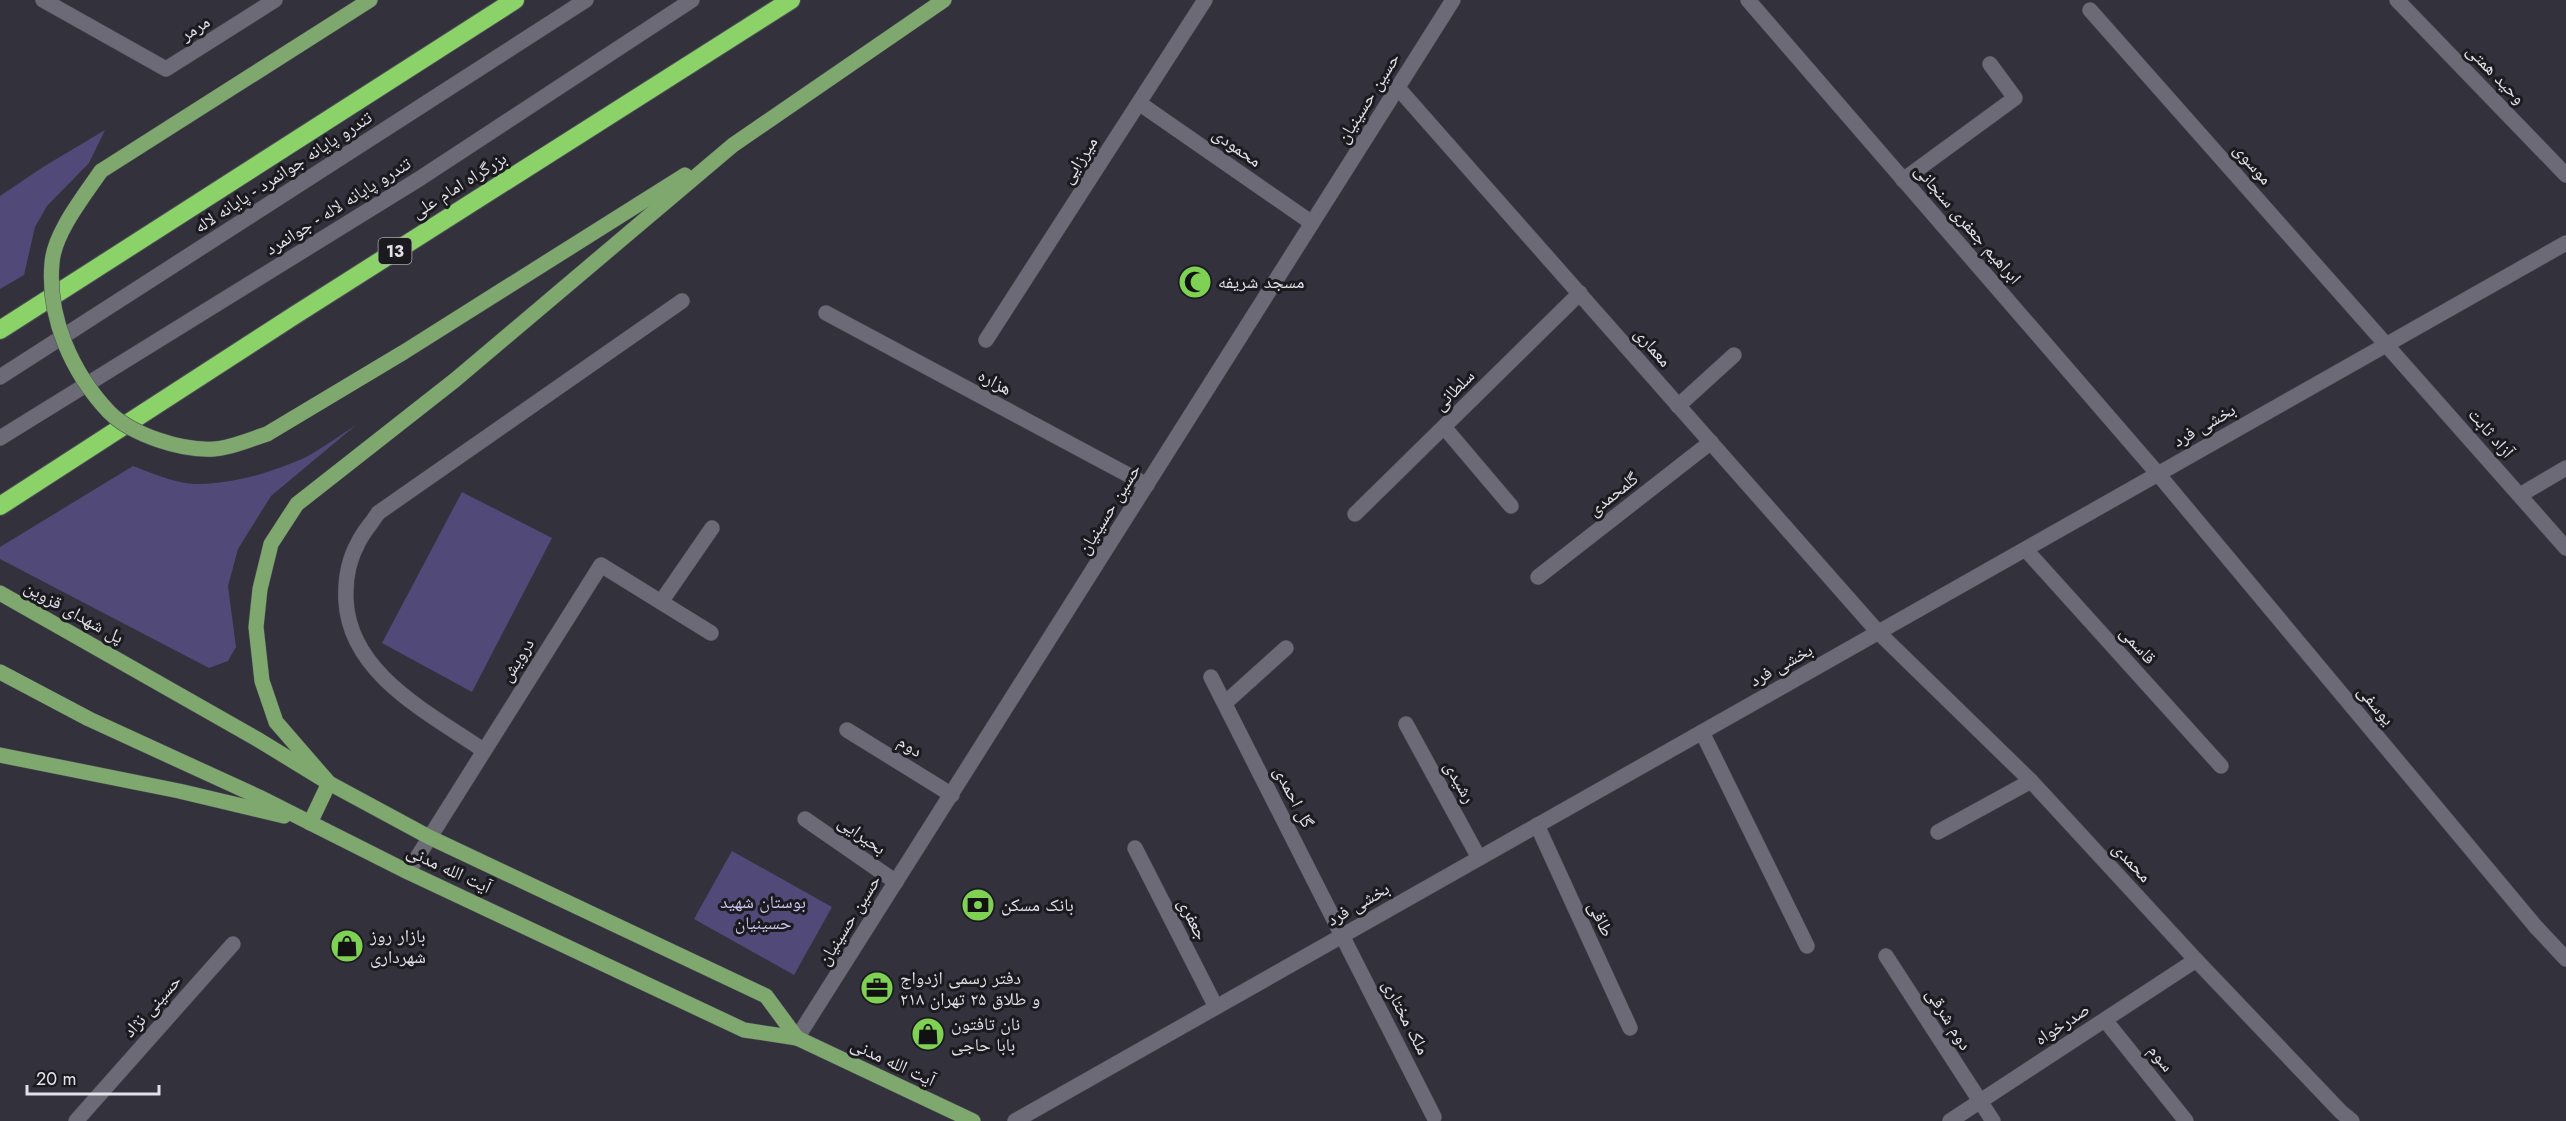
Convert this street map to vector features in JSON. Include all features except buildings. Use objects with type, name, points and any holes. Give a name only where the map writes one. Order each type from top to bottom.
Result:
[{"type":"highway","points":[[0,330],[515,0]]},
{"type":"highway","name":"بزرگراه امام علی","points":[[0,506],[295,315],[791,0]]},
{"type":"main road","points":[[370,0],[101,171],[68,219],[52,261],[52,308],[69,354],[91,390],[111,414],[152,439],[181,447],[216,449],[267,434],[404,352],[733,145],[944,0]]},
{"type":"main road","points":[[4,758],[179,791],[310,822],[329,783],[276,722],[262,681],[256,627],[260,589],[271,544],[297,504],[455,380],[733,145]]},
{"type":"main road","name":"پل شهدای قزوین","points":[[0,593],[128,666]]},
{"type":"main road","name":"آیت الله مدنی","points":[[128,666],[329,783],[429,837],[766,996],[797,1038]]},
{"type":"main road","name":"آیت الله مدنی","points":[[0,672],[89,719],[744,1030],[797,1038],[967,1120]]},
{"type":"street","name":"مرمر","points":[[43,0],[166,69],[275,0]]},
{"type":"street","name":"تندرو پایانه جوانمرد - پایانه لاله","points":[[0,376],[586,0]]},
{"type":"street","name":"تندرو پایانه لاله - جوانمرد","points":[[0,438],[419,179],[692,0]]},
{"type":"street","name":"میرزایی","points":[[986,340],[1205,0]]},
{"type":"street","name":"حسین حسینیان","points":[[797,1038],[1453,0]]},
{"type":"street","name":"ابراهیم جعفری سنجانی","points":[[1748,0],[2158,474]]},
{"type":"street","name":"وحید همتی","points":[[2397,0],[2566,175]]},
{"type":"street","name":"موسوی","points":[[2091,10],[2386,344]]},
{"type":"street","points":[[1903,180],[2015,98],[1990,64]]},
{"type":"street","name":"معماری","points":[[1398,88],[1878,632]]},
{"type":"street","name":"محمودی","points":[[1139,103],[1312,223]]},
{"type":"street","name":"بخشی فرد","points":[[1015,1121],[2566,243]]},
{"type":"street","name":"سلطانی","points":[[1355,514],[1580,293]]},
{"type":"street","points":[[483,750],[402,696],[359,649],[347,616],[345,581],[357,544],[378,513],[682,301]]},
{"type":"street","name":"هزاره","points":[[826,313],[1146,485]]},
{"type":"street","name":"آزاد ثابت","points":[[2386,344],[2566,548]]},
{"type":"street","points":[[1678,406],[1734,355]]},
{"type":"street","points":[[1444,427],[1511,506]]},
{"type":"street","name":"گلمحمدی","points":[[1538,578],[1711,442]]},
{"type":"street","points":[[2520,495],[2566,468]]},
{"type":"street","name":"یوسفی","points":[[2158,474],[2528,918],[2566,959]]},
{"type":"street","points":[[661,602],[712,528]]},
{"type":"street","name":"قاسمی","points":[[2026,550],[2221,766]]},
{"type":"street","name":"درویش","points":[[408,872],[601,565],[711,633]]},
{"type":"street","name":"محمدی","points":[[1878,632],[2031,781],[2196,960],[2352,1121]]},
{"type":"street","points":[[1225,703],[1286,648]]},
{"type":"street","name":"گل احمدی","points":[[1211,677],[1343,936]]},
{"type":"street","name":"رشیدی","points":[[1406,724],[1479,858]]},
{"type":"street","name":"دوم","points":[[847,730],[951,795]]},
{"type":"street","points":[[1702,732],[1807,946]]},
{"type":"street","points":[[1938,832],[2031,781]]},
{"type":"street","name":"بحیرایی","points":[[806,819],[896,882]]},
{"type":"street","name":"طاقی","points":[[1537,825],[1630,1029]]},
{"type":"street","name":"جعفری","points":[[1135,848],[1216,1007]]},
{"type":"street","name":"ملک مختاری","points":[[1343,936],[1434,1117]]},
{"type":"street","name":"حسینی نژاد","points":[[76,1121],[233,945]]},
{"type":"street","name":"دوم شرقی","points":[[1886,956],[1993,1121]]},
{"type":"street","name":"صدرخواه","points":[[1950,1121],[2196,960]]},
{"type":"street","name":"سوم","points":[[2105,1020],[2186,1121]]},
{"type":"green space","points":[[105,130],[89,163],[47,206],[35,227],[24,275],[0,289],[0,196]]},
{"type":"green space","points":[[356,425],[271,496],[238,549],[228,586],[236,647],[228,661],[209,668],[0,559],[0,547],[133,466],[179,482],[209,484],[237,480],[280,468],[306,457]]},
{"type":"green space","points":[[462,492],[552,538],[472,692],[382,643]]},
{"type":"green space","name":"بوستان شهید حسینیان","points":[[732,851],[832,907],[794,975],[694,919]]},
{"type":"place","name":"مسجد شریفه","points":[[1195,282]]},
{"type":"place","name":"بانک مسکن","points":[[978,905]]},
{"type":"place","name":"بازار روز شهرداری","points":[[347,946]]},
{"type":"place","name":"دفتر رسمی ازدواج ۲۱۸ و طلاق ۲۵ تهران","points":[[877,988]]},
{"type":"place","name":"نان تافتون بابا حاجی","points":[[928,1034]]}]
